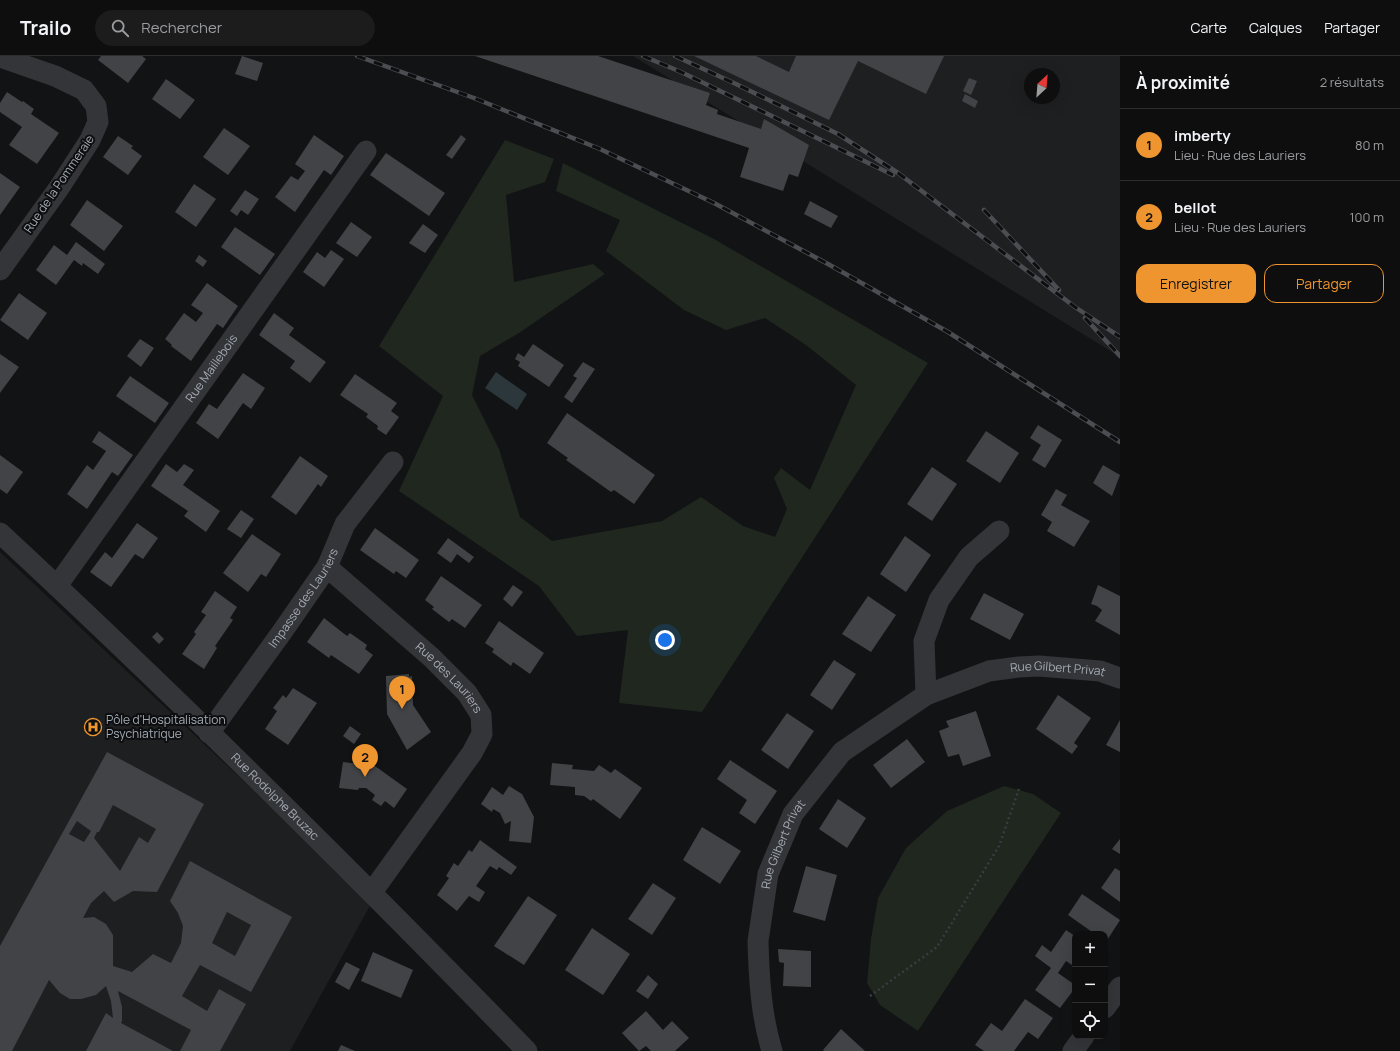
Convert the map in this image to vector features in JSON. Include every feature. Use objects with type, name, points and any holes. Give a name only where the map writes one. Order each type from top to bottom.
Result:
[{"type":"street","name":"Rue de la Pommeraie","points":[[0,57],[54,76],[84,90],[96,106],[98,122],[90,140],[59,188],[0,270]]},
{"type":"street","name":"Rue Maillebois","points":[[57,586],[366,152]]},
{"type":"street","name":"Impasse des Lauriers","points":[[209,733],[327,567],[345,524],[393,462]]},
{"type":"street","points":[[926,695],[924,640],[939,600],[969,557],[999,531]]},
{"type":"street","name":"Rue Rodolphe Bruzac","points":[[0,532],[372,892],[527,1051]]},
{"type":"street","name":"Rue des Lauriers","points":[[327,567],[432,657],[467,693],[481,715],[482,734],[472,753],[372,892]]},
{"type":"street","name":"Rue Gilbert Privat","points":[[772,1051],[760,995],[758,941],[768,874],[793,814],[842,752],[926,695],[988,671],[1039,666],[1100,671],[1120,678]]},
{"type":"street","points":[[1073,1051],[1082,1039]]},
{"type":"path","points":[[870,996],[937,947],[999,846],[1019,789]]},
{"type":"shaded area","points":[[633,56],[1120,56],[1120,357]]},
{"type":"shaded area","points":[[505,140],[554,159],[545,182],[506,195],[514,282],[593,264],[605,274],[519,333],[480,356],[472,395],[499,449],[520,517],[552,541],[662,521],[701,497],[743,526],[775,537],[787,509],[774,478],[781,468],[810,490],[856,385],[806,345],[765,318],[726,330],[684,310],[606,251],[620,220],[556,191],[563,163],[714,239],[928,363],[702,712],[619,703],[628,630],[577,636],[539,586],[399,491],[443,396],[379,346]]},
{"type":"shaded area","points":[[496,372],[527,394],[517,410],[485,388]]},
{"type":"shaded area","name":"Pôle d'Hospitalisation Psychiatrique","points":[[0,552],[372,902],[290,1051],[0,1051]]},
{"type":"shaded area","points":[[1004,786],[1033,794],[1061,813],[918,1031],[880,1005],[867,983],[871,939],[878,898],[906,848],[947,811]]},
{"type":"building","points":[[101,56],[142,56],[146,59],[128,83],[98,60]]},
{"type":"building","points":[[242,56],[263,63],[257,81],[235,74]]},
{"type":"building","points":[[475,56],[598,56],[710,93],[706,105],[718,110],[717,114],[761,129],[764,119],[809,145],[798,177],[789,174],[783,191],[740,177],[749,148]]},
{"type":"building","points":[[694,56],[756,56],[789,72],[796,56],[944,56],[926,94],[858,61],[829,120]]},
{"type":"building","points":[[969,78],[977,81],[971,95],[963,91]]},
{"type":"building","points":[[166,79],[195,100],[180,119],[152,99]]},
{"type":"building","points":[[7,92],[34,109],[31,114],[59,133],[37,164],[9,145],[22,127],[0,112],[0,103]]},
{"type":"building","points":[[965,94],[978,101],[975,108],[962,101]]},
{"type":"building","points":[[224,128],[250,146],[228,175],[203,157]]},
{"type":"building","points":[[314,135],[344,156],[331,175],[324,170],[295,212],[275,197],[291,176],[298,180],[305,171],[295,164]]},
{"type":"building","points":[[461,135],[466,139],[452,159],[446,155]]},
{"type":"building","points":[[118,136],[133,146],[131,148],[142,156],[128,175],[103,157]]},
{"type":"building","points":[[386,153],[445,193],[429,216],[370,175]]},
{"type":"building","points":[[0,173],[20,187],[0,215]]},
{"type":"building","points":[[194,184],[216,199],[196,227],[175,212]]},
{"type":"building","points":[[245,190],[259,199],[248,215],[241,210],[237,216],[230,211]]},
{"type":"building","points":[[87,200],[123,226],[104,251],[70,225]]},
{"type":"building","points":[[810,201],[838,216],[831,228],[804,214]]},
{"type":"building","points":[[351,222],[372,237],[357,257],[336,243]]},
{"type":"building","points":[[423,224],[438,235],[425,253],[409,243]]},
{"type":"building","points":[[235,227],[275,254],[260,275],[221,247]]},
{"type":"building","points":[[76,242],[105,264],[98,274],[83,263],[82,266],[74,260],[56,285],[36,270],[54,245],[67,255]]},
{"type":"building","points":[[331,250],[344,259],[324,287],[303,272],[317,252],[325,258]]},
{"type":"building","points":[[199,255],[207,261],[203,267],[195,261]]},
{"type":"building","points":[[207,283],[238,306],[223,328],[217,324],[191,361],[171,346],[172,345],[165,339],[184,313],[196,322],[203,313],[191,305]]},
{"type":"building","points":[[19,293],[47,313],[28,340],[0,320]]},
{"type":"building","points":[[274,313],[294,328],[289,335],[326,362],[310,383],[290,368],[295,361],[259,335]]},
{"type":"building","points":[[140,339],[154,348],[141,367],[127,356]]},
{"type":"building","points":[[533,344],[564,365],[549,387],[518,366],[520,362],[515,359],[518,353],[524,357]]},
{"type":"building","points":[[0,354],[19,367],[0,393]]},
{"type":"building","points":[[583,362],[595,369],[572,403],[564,397],[577,378],[573,376]]},
{"type":"building","points":[[243,373],[265,388],[251,409],[243,403],[218,439],[196,423],[209,404],[217,409]]},
{"type":"building","points":[[355,374],[397,403],[391,411],[399,417],[386,435],[377,429],[378,426],[366,417],[368,414],[340,395]]},
{"type":"building","points":[[130,376],[169,403],[155,423],[116,396]]},
{"type":"building","points":[[567,413],[655,475],[634,504],[614,490],[611,492],[566,460],[568,458],[547,443]]},
{"type":"building","points":[[1038,425],[1062,440],[1045,468],[1032,460],[1041,445],[1030,438]]},
{"type":"building","points":[[99,431],[133,455],[118,476],[112,472],[87,509],[67,494],[87,465],[93,470],[106,451],[92,442]]},
{"type":"building","points":[[986,431],[1019,453],[1000,483],[966,461]]},
{"type":"building","points":[[0,455],[23,472],[7,494],[0,489]]},
{"type":"building","points":[[300,456],[328,476],[321,487],[318,484],[296,515],[271,497]]},
{"type":"building","points":[[166,464],[177,472],[184,464],[194,470],[183,485],[220,511],[206,532],[184,516],[188,511],[151,486]]},
{"type":"building","points":[[1103,465],[1120,475],[1112,496],[1093,483]]},
{"type":"building","points":[[932,467],[957,484],[932,521],[907,504]]},
{"type":"building","points":[[1056,489],[1067,495],[1061,505],[1090,521],[1074,547],[1047,531],[1052,522],[1041,515]]},
{"type":"building","points":[[241,510],[254,519],[241,538],[227,529]]},
{"type":"building","points":[[137,523],[158,538],[143,559],[135,554],[111,587],[90,572],[105,552],[112,558]]},
{"type":"building","points":[[375,528],[419,560],[406,578],[396,571],[394,574],[360,550]]},
{"type":"building","points":[[252,534],[281,554],[266,577],[261,574],[248,592],[223,573]]},
{"type":"building","points":[[905,536],[931,555],[906,592],[880,574]]},
{"type":"building","points":[[448,538],[474,557],[469,563],[457,554],[451,563],[437,553]]},
{"type":"building","points":[[441,576],[482,605],[465,628],[452,619],[449,622],[432,609],[434,607],[425,600]]},
{"type":"building","points":[[513,585],[523,592],[512,607],[503,599]]},
{"type":"building","points":[[1098,585],[1120,596],[1120,635],[1095,621],[1102,610],[1091,604]]},
{"type":"building","points":[[215,591],[237,607],[230,618],[233,620],[215,646],[217,648],[204,669],[182,654],[196,634],[194,632],[206,615],[201,612]]},
{"type":"building","points":[[984,593],[1024,614],[1010,640],[970,619]]},
{"type":"building","points":[[868,596],[896,615],[871,652],[842,634]]},
{"type":"building","points":[[324,618],[347,636],[350,633],[367,645],[365,649],[373,655],[359,674],[331,655],[329,658],[307,642]]},
{"type":"building","points":[[499,621],[544,653],[530,674],[513,662],[511,666],[492,652],[494,649],[485,643]]},
{"type":"building","points":[[157,632],[164,639],[159,644],[152,637]]},
{"type":"building","points":[[834,660],[856,674],[832,710],[810,695]]},
{"type":"building","points":[[409,674],[409,677],[412,676],[413,705],[431,732],[407,750],[387,714],[386,676]]},
{"type":"building","points":[[293,688],[317,703],[288,745],[265,729],[277,711],[273,708],[283,695],[286,698]]},
{"type":"building","points":[[1058,695],[1091,718],[1074,743],[1078,746],[1072,754],[1036,729]]},
{"type":"building","points":[[976,711],[991,756],[963,766],[959,754],[948,757],[939,731],[949,727],[946,721]]},
{"type":"building","points":[[787,713],[814,731],[788,769],[761,750]]},
{"type":"building","points":[[1120,720],[1120,752],[1106,745]]},
{"type":"building","points":[[350,726],[361,734],[354,744],[343,736]]},
{"type":"building","points":[[907,739],[925,762],[891,788],[873,765]]},
{"type":"building","points":[[107,752],[204,804],[157,892],[133,891],[114,902],[104,891],[91,903],[83,918],[94,917],[106,924],[113,935],[113,966],[132,972],[153,954],[171,963],[181,943],[183,926],[178,913],[170,901],[190,861],[292,917],[251,992],[200,965],[182,996],[207,1011],[219,989],[246,1004],[220,1051],[180,1051],[191,1030],[118,991],[122,1007],[121,1023],[173,1051],[86,1051],[106,1013],[113,1018],[111,1001],[106,986],[96,995],[81,999],[70,999],[60,993],[49,980],[12,1051],[0,1051],[0,946]],"holes":[[[113,805],[156,829],[148,843],[139,837],[120,871],[94,838],[97,832],[99,832]],[[77,821],[91,831],[84,842],[69,834]],[[227,912],[251,925],[235,956],[212,943]]]},
{"type":"building","points":[[730,760],[777,791],[755,824],[739,813],[747,800],[717,779]]},
{"type":"building","points":[[343,762],[375,766],[407,789],[394,808],[385,801],[381,806],[372,800],[375,795],[366,788],[359,788],[358,790],[339,788]]},
{"type":"building","points":[[552,763],[573,765],[572,769],[594,771],[599,765],[611,773],[615,769],[642,788],[620,819],[593,799],[591,801],[584,796],[575,795],[575,787],[550,785]]},
{"type":"building","points":[[509,786],[522,794],[534,817],[531,843],[509,841],[511,821],[505,824],[500,813],[493,809],[492,812],[481,804],[492,787],[503,795]]},
{"type":"building","points":[[838,799],[866,818],[847,848],[819,829]]},
{"type":"building","points":[[702,827],[741,851],[720,884],[683,860]]},
{"type":"building","points":[[1120,839],[1120,854],[1112,849]]},
{"type":"building","points":[[480,840],[517,867],[511,875],[499,867],[497,870],[490,866],[476,886],[485,892],[479,902],[469,896],[457,911],[437,895],[449,878],[446,876],[454,863],[458,866],[469,850],[472,852]]},
{"type":"building","points":[[806,866],[837,875],[825,921],[793,912]]},
{"type":"building","points":[[1115,868],[1120,871],[1120,902],[1101,888]]},
{"type":"building","points":[[653,883],[676,898],[652,935],[628,919]]},
{"type":"building","points":[[1082,894],[1120,920],[1108,939],[1108,931],[1091,931],[1068,915]]},
{"type":"building","points":[[528,896],[557,915],[524,965],[494,946]]},
{"type":"building","points":[[592,928],[630,954],[603,995],[565,970]]},
{"type":"building","points":[[1066,930],[1072,934],[1072,965],[1066,961],[1058,973],[1072,983],[1072,992],[1060,1008],[1035,990],[1051,968],[1035,956],[1042,945],[1051,952]]},
{"type":"building","points":[[778,949],[811,951],[811,987],[783,986],[784,963],[779,962]]},
{"type":"building","points":[[373,952],[413,970],[401,998],[361,981]]},
{"type":"building","points":[[346,962],[360,969],[349,990],[335,982]]},
{"type":"building","points":[[648,975],[658,984],[648,999],[636,991]]},
{"type":"building","points":[[1025,999],[1053,1018],[1038,1039],[1028,1032],[1014,1051],[984,1051],[975,1045],[991,1023],[1002,1031]]},
{"type":"building","points":[[646,1011],[663,1030],[672,1021],[689,1038],[675,1051],[651,1051],[646,1046],[639,1051],[622,1033]]},
{"type":"building","points":[[841,1029],[865,1051],[824,1051],[823,1050]]},
{"type":"building","points":[[341,1045],[355,1051],[338,1051]]},
{"type":"railway","points":[[357,56],[474,98],[600,149],[714,203],[828,264],[948,332],[1120,442]]},
{"type":"railway","points":[[643,56],[681,72],[893,175]]},
{"type":"railway","points":[[675,56],[838,134],[898,173],[1075,307],[1120,337]]},
{"type":"railway","points":[[984,210],[1059,290]]},
{"type":"railway","points":[[1085,318],[1120,356]]},
{"type":"place","name":"imberty","points":[[402,709]]},
{"type":"place","name":"Pôle d'Hospitalisation Psychiatrique","points":[[93,727]]},
{"type":"place","name":"bellot","points":[[365,777]]}]
